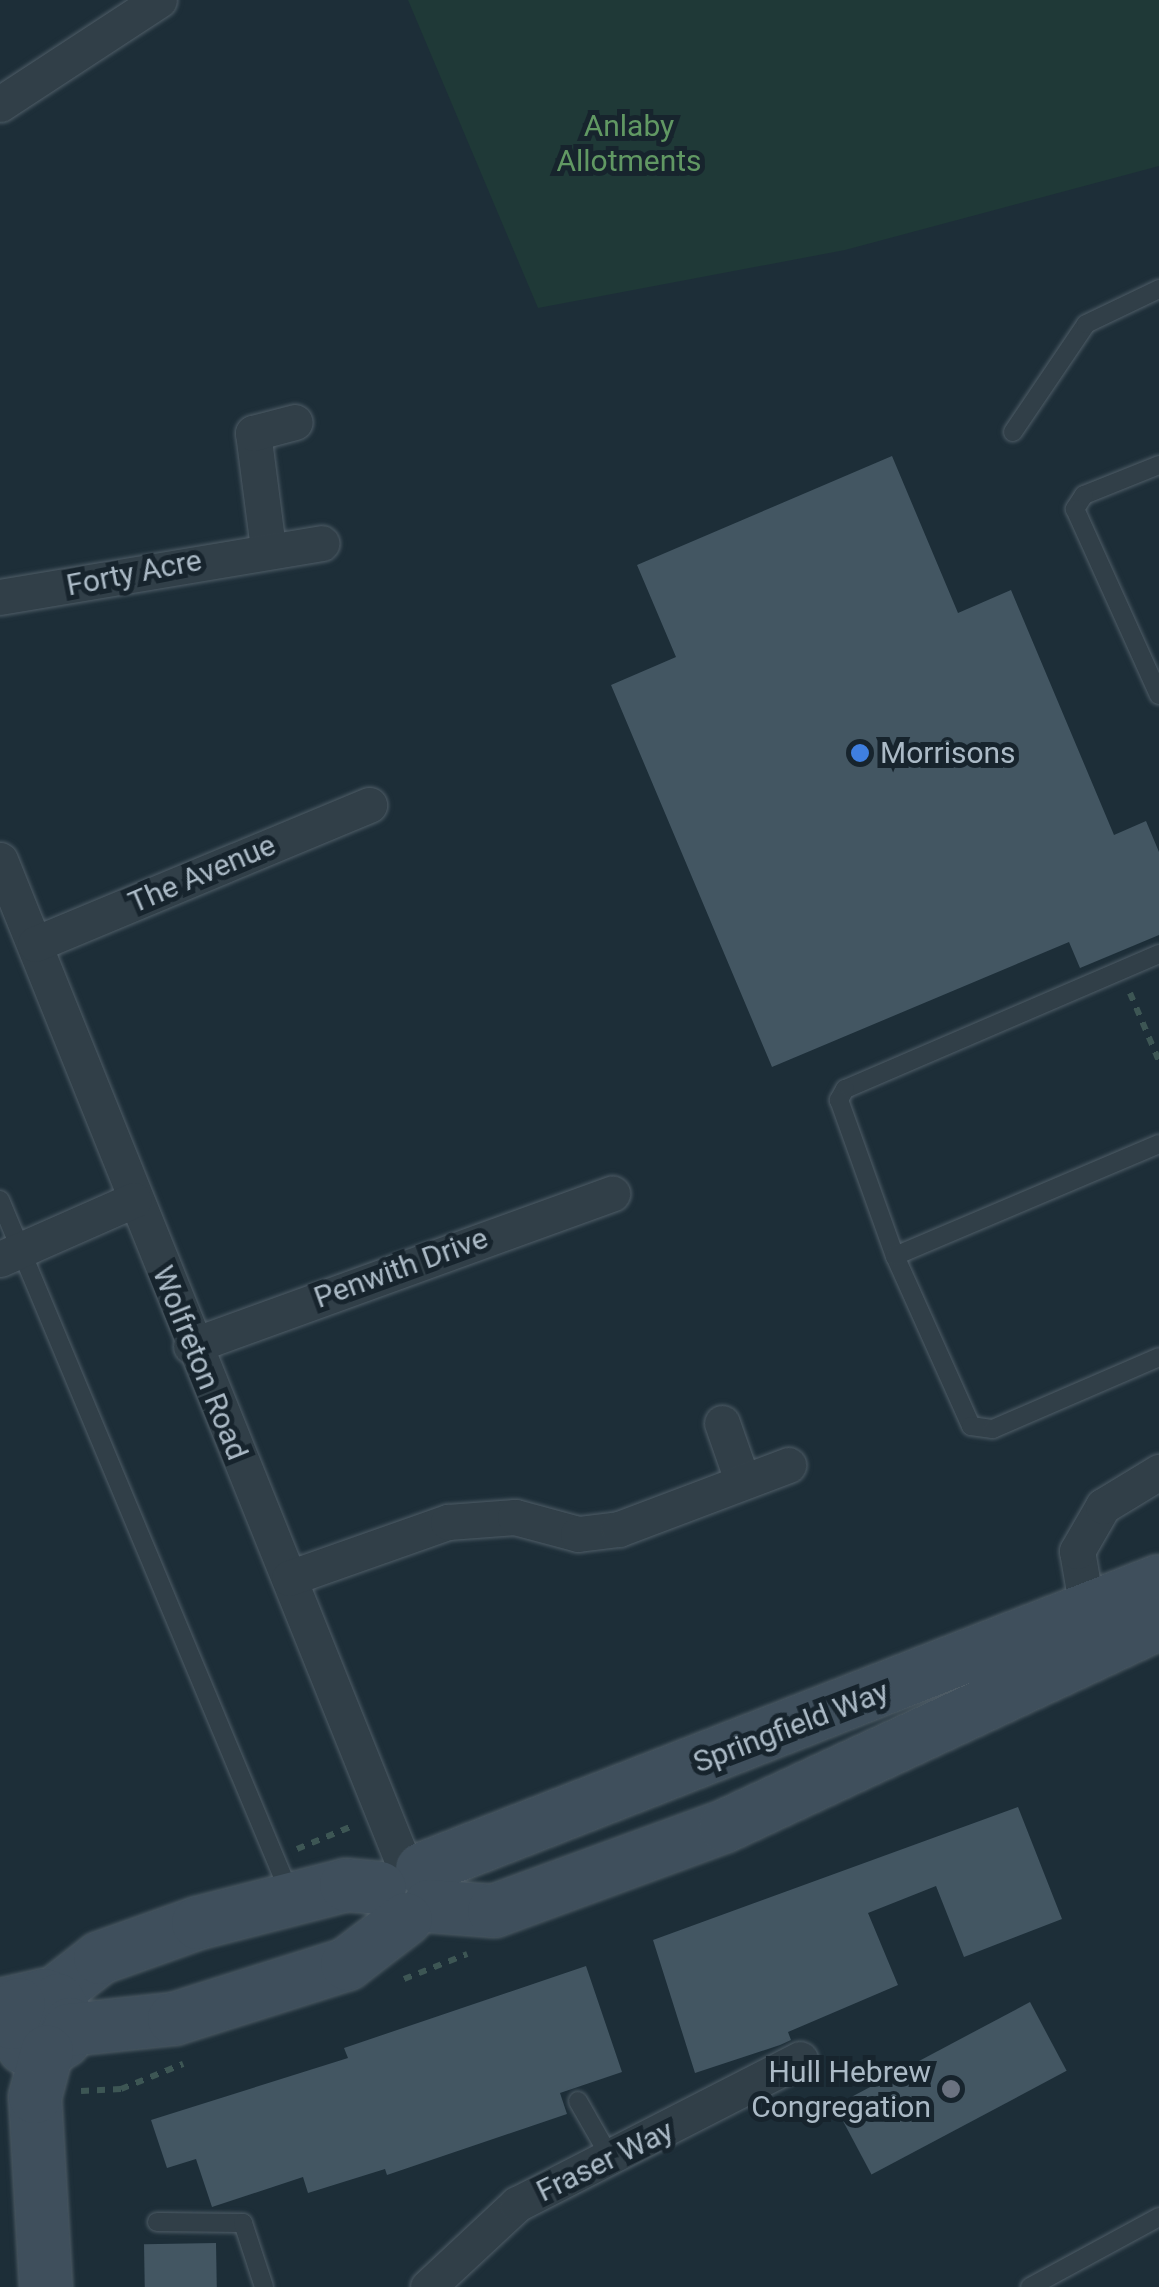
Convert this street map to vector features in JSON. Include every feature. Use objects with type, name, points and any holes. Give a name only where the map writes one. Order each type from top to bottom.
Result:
[{"type":"main road","name":"Springfield Way","points":[[30,2027],[100,1958],[292,1899],[346,1885],[408,1890],[494,1911],[725,1826],[1094,1632],[1159,1581]]},
{"type":"main road","name":"Springfield Way","points":[[30,2027],[174,2018],[348,1964],[408,1890],[1094,1632],[1159,1624]]},
{"type":"main road","points":[[30,2027],[46,2287]]},
{"type":"street","points":[[0,104],[158,0]]},
{"type":"street","points":[[268,548],[254,433],[295,422]]},
{"type":"street","name":"Forty Acre","points":[[0,598],[268,548],[322,542]]},
{"type":"street","name":"The Avenue","points":[[35,944],[369,805]]},
{"type":"street","name":"Wolfreton Road","points":[[0,860],[191,1346],[289,1578],[408,1890]]},
{"type":"street","name":"Penwith Drive","points":[[191,1346],[612,1194]]},
{"type":"street","points":[[10,1254],[134,1200]]},
{"type":"street","points":[[722,1422],[742,1480]]},
{"type":"street","points":[[289,1578],[448,1522],[515,1518],[578,1534],[619,1529],[788,1466]]},
{"type":"street","points":[[1094,1632],[1077,1551],[1103,1506],[1159,1472]]},
{"type":"street","name":"Fraser Way","points":[[428,2287],[517,2204],[800,2059]]},
{"type":"lane","points":[[1013,432],[1086,324],[1159,289]]},
{"type":"lane","points":[[1159,465],[1084,495],[1075,509],[1159,695]]},
{"type":"lane","points":[[1159,954],[1122,974],[840,1094],[894,1256],[976,1430],[1159,1357]]},
{"type":"lane","points":[[894,1256],[1159,1144]]},
{"type":"lane","points":[[0,1200],[10,1254],[292,1899]]},
{"type":"lane","points":[[578,2101],[610,2158]]},
{"type":"lane","points":[[1030,2287],[1068,2280],[1159,2216]]},
{"type":"lane","points":[[157,2222],[242,2223],[264,2287]]},
{"type":"path","points":[[1122,974],[1159,1061]]},
{"type":"green space","name":"Anlaby Allotments","points":[[408,0],[1159,0],[1159,166],[845,250],[538,308]]},
{"type":"building","name":"Morrisons","points":[[892,456],[958,613],[1011,590],[1114,835],[1146,821],[1159,852],[1159,935],[1080,968],[1069,942],[772,1067],[611,685],[676,657],[637,565]]},
{"type":"building","points":[[1018,1807],[1062,1919],[964,1957],[936,1886],[868,1913],[898,1985],[788,2032],[791,2040],[780,2045],[695,2073],[653,1940]]},
{"type":"building","points":[[586,1966],[622,2072],[560,2093],[567,2114],[387,2175],[385,2169],[308,2193],[303,2177],[212,2207],[196,2159],[167,2168],[151,2120],[348,2058],[344,2048]]},
{"type":"building","name":"Hull Hebrew Congregation","points":[[1030,2002],[1067,2071],[871,2175],[835,2106]]},
{"type":"building","points":[[216,2243],[217,2287],[145,2287],[144,2244]]},
{"type":"place","name":"Morrisons","points":[[860,753]]},
{"type":"place","name":"Hull Hebrew Congregation","points":[[951,2089]]}]
